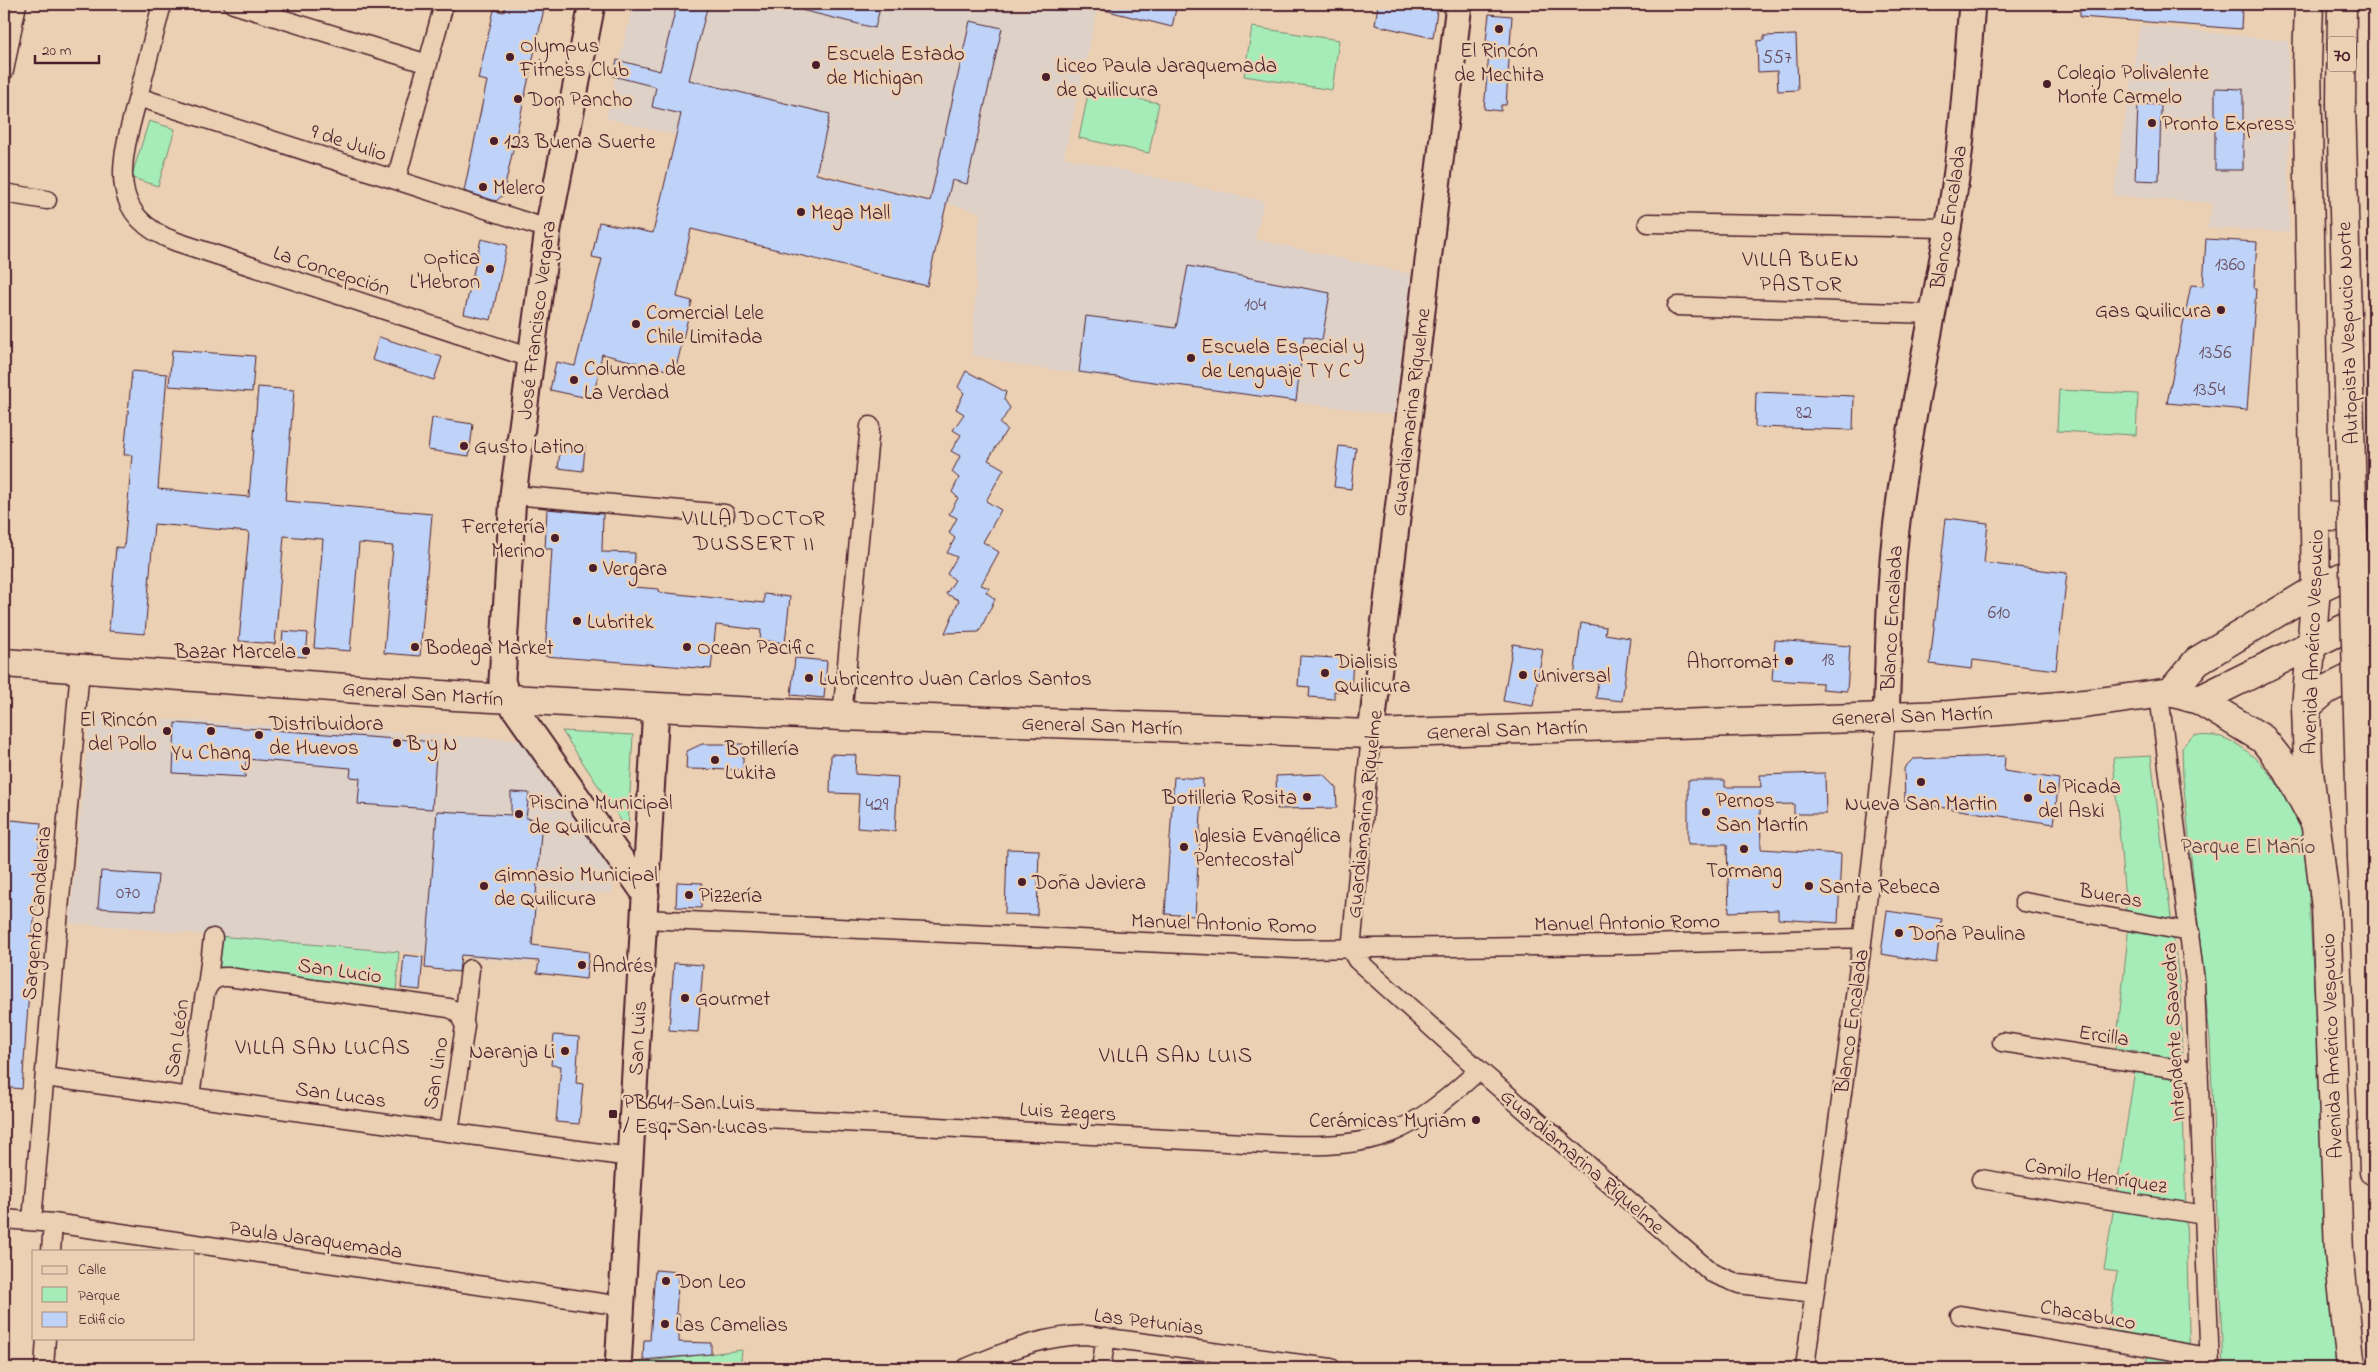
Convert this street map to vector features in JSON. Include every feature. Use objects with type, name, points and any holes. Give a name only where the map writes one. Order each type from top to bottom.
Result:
[{"type":"main road","name":"Avenida Américo Vespucio","points":[[2309,4],[2307,63],[2316,589],[2306,707],[2308,763],[2326,908],[2339,1252],[2350,1368]]},
{"type":"main road","name":"Autopista Vespucio Norte","points":[[2342,4],[2341,103],[2362,857],[2374,1171]]},
{"type":"main road","points":[[2315,514],[2335,518],[2353,518],[2374,510]]},
{"type":"main road","points":[[2165,693],[2197,661],[2316,589],[2374,562]]},
{"type":"main road","points":[[2199,700],[2374,614]]},
{"type":"main road","name":"General San Martín","points":[[4,663],[508,699],[656,707],[842,716],[1371,734],[1886,717],[2009,711],[2165,693],[2199,700],[2263,739],[2288,771],[2315,823]]},
{"type":"main road","points":[[2306,707],[2326,690],[2374,666]]},
{"type":"street","points":[[4,67],[17,4]]},
{"type":"street","points":[[138,97],[162,4]]},
{"type":"street","points":[[233,4],[428,64]]},
{"type":"street","points":[[396,180],[444,4]]},
{"type":"street","name":"José Francisco Vergara","points":[[592,4],[548,229],[514,495],[502,681],[508,699],[645,907]]},
{"type":"street","name":"Guardiamarina Riquelme","points":[[1460,4],[1371,734],[1351,950],[1368,971],[1712,1273],[1739,1284],[1814,1293]]},
{"type":"street","name":"Blanco Encalada","points":[[1805,1368],[1879,805],[1886,717],[1891,598],[1898,514],[1948,228],[1964,113],[1972,4]]},
{"type":"street","name":"9 de Julio","points":[[138,97],[548,229]]},
{"type":"street","name":"La Concepción","points":[[138,97],[122,161],[122,177],[130,207],[143,223],[162,237],[531,358]]},
{"type":"street","points":[[4,193],[47,200]]},
{"type":"street","points":[[1648,223],[1948,228]]},
{"type":"street","points":[[1677,306],[1932,314]]},
{"type":"street","points":[[842,716],[870,426]]},
{"type":"street","points":[[514,495],[724,514]]},
{"type":"street","name":"Sargento Candelaria","points":[[32,1221],[80,669]]},
{"type":"street","name":"Intendente Saavedra","points":[[2165,693],[2190,932],[2199,1072],[2209,1363]]},
{"type":"street","name":"San Luis","points":[[618,1368],[656,707]]},
{"type":"street","name":"Bueras","points":[[2024,902],[2190,932]]},
{"type":"street","name":"Manuel Antonio Romo","points":[[645,907],[1295,949],[1351,950],[1862,938]]},
{"type":"street","name":"San León","points":[[190,1096],[209,984],[212,938]]},
{"type":"street","name":"San Lino","points":[[449,1132],[470,969]]},
{"type":"street","name":"San Lucio","points":[[209,984],[223,977],[238,978],[449,1008],[463,1018]]},
{"type":"street","name":"Ercilla","points":[[2002,1042],[2199,1072]]},
{"type":"street","name":"Luis Zegers","points":[[633,1111],[1284,1145],[1331,1145],[1369,1141],[1401,1129],[1437,1106],[1479,1070]]},
{"type":"street","name":"San Lucas","points":[[45,1076],[630,1157]]},
{"type":"street","name":"Camilo Henríquez","points":[[1981,1179],[2204,1215]]},
{"type":"street","name":"Paula Jaraquemada","points":[[4,1219],[53,1223],[622,1306]]},
{"type":"street","points":[[51,1250],[53,1223]]},
{"type":"street","name":"Chacabuco","points":[[1960,1315],[2209,1363]]},
{"type":"street","name":"Las Petunias","points":[[966,1368],[992,1363],[1020,1346],[1050,1337],[1086,1334],[1218,1360],[1332,1368]]},
{"type":"street","points":[[1101,1368],[1106,1337]]},
{"type":"street","points":[[44,1368],[46,1340]]},
{"type":"shaded area","points":[[633,4],[995,4],[1025,12],[1028,4],[1099,4],[1064,157],[1264,201],[1255,239],[1411,274],[1394,415],[1024,366],[972,355],[980,212],[606,118]]},
{"type":"shaded area","points":[[2140,25],[2288,41],[2289,232],[2207,228],[2213,203],[2113,196]]},
{"type":"shaded area","points":[[90,715],[524,740],[615,871],[612,894],[540,889],[532,963],[70,923]]},
{"type":"green space","points":[[1252,27],[1339,40],[1332,90],[1244,76]]},
{"type":"green space","points":[[1089,89],[1159,103],[1149,153],[1079,138]]},
{"type":"green space","points":[[149,121],[175,129],[158,186],[135,179],[132,175]]},
{"type":"green space","points":[[2059,390],[2138,394],[2136,435],[2057,431]]},
{"type":"green space","points":[[562,731],[633,735],[628,831]]},
{"type":"green space","name":"Parque El Mañío","points":[[2194,735],[2221,737],[2235,743],[2248,752],[2281,788],[2305,828],[2333,1319],[2341,1368],[2223,1368],[2210,1039],[2183,779],[2182,747]]},
{"type":"green space","points":[[2151,756],[2180,989],[2190,1368],[2147,1368],[2150,1337],[2108,1331],[2117,1272],[2104,1270],[2138,1051],[2116,1048],[2128,935],[2113,758]]},
{"type":"green space","points":[[218,936],[399,952],[396,993],[219,972],[215,968]]},
{"type":"green space","points":[[742,1350],[740,1368],[631,1368],[632,1363]]},
{"type":"building","points":[[506,4],[545,4],[503,195],[496,201],[464,191],[487,81],[478,79],[494,10],[504,12]]},
{"type":"building","points":[[677,4],[708,4],[689,80],[830,114],[816,174],[930,201],[970,21],[1002,28],[967,184],[952,180],[927,286],[691,229],[677,297],[692,301],[675,372],[602,354],[593,399],[550,390],[556,362],[575,366],[602,259],[592,257],[599,222],[653,233],[681,114],[652,107],[656,87],[613,76],[617,60],[660,71]]},
{"type":"building","points":[[802,4],[881,4],[875,28],[801,10]]},
{"type":"building","points":[[1105,4],[1177,4],[1172,27],[1104,10]]},
{"type":"building","points":[[1378,4],[1438,4],[1433,38],[1375,25]]},
{"type":"building","points":[[2080,4],[2179,4],[2242,9],[2241,29],[2080,17]]},
{"type":"building","points":[[1489,14],[1512,16],[1506,105],[1501,105],[1501,111],[1484,109],[1490,42],[1486,41]]},
{"type":"building","points":[[1796,35],[1798,90],[1778,91],[1777,71],[1758,72],[1757,41],[1764,40],[1764,36]]},
{"type":"building","points":[[2215,88],[2243,89],[2243,170],[2215,170]]},
{"type":"building","points":[[2138,104],[2161,105],[2159,181],[2135,180]]},
{"type":"building","points":[[481,239],[507,245],[491,320],[464,314]]},
{"type":"building","points":[[2206,239],[2257,242],[2254,289],[2256,289],[2247,410],[2167,403],[2191,285],[2203,286]]},
{"type":"building","points":[[1188,266],[1330,293],[1322,340],[1304,336],[1296,401],[1079,372],[1086,316],[1176,328]]},
{"type":"building","points":[[379,337],[442,357],[434,380],[372,360]]},
{"type":"building","points":[[172,350],[255,356],[252,392],[169,386]]},
{"type":"building","points":[[132,371],[167,374],[158,489],[249,497],[258,387],[294,390],[285,501],[432,514],[420,656],[384,653],[393,546],[359,543],[350,651],[314,648],[323,539],[284,536],[275,644],[239,641],[249,532],[154,524],[145,634],[109,631],[116,547],[124,548],[132,455],[124,455]]},
{"type":"building","points":[[966,371],[1006,392],[1004,399],[1010,408],[1000,424],[1007,429],[988,460],[1004,469],[986,501],[1001,510],[983,542],[999,552],[981,585],[989,588],[986,592],[995,599],[979,632],[945,633],[959,600],[946,594],[955,580],[947,574],[957,557],[947,553],[955,538],[949,533],[957,518],[949,514],[958,498],[952,492],[959,478],[952,472],[960,456],[951,451],[961,435],[953,430],[964,414],[956,409],[964,393],[958,387]]},
{"type":"building","points":[[1756,392],[1854,396],[1853,430],[1755,427]]},
{"type":"building","points":[[432,418],[473,424],[469,456],[428,450]]},
{"type":"building","points":[[561,443],[585,446],[583,471],[558,468]]},
{"type":"building","points":[[1339,446],[1356,448],[1351,489],[1334,487]]},
{"type":"building","points":[[547,509],[603,514],[602,552],[635,553],[633,587],[659,589],[658,592],[764,603],[764,594],[790,597],[785,643],[760,640],[761,630],[716,625],[711,669],[545,656],[552,549],[545,549]]},
{"type":"building","points":[[1946,518],[1988,523],[1984,563],[2067,573],[2056,670],[1973,660],[1972,669],[1930,664]]},
{"type":"building","points":[[1581,623],[1606,627],[1605,634],[1630,638],[1622,701],[1596,698],[1598,682],[1574,678]]},
{"type":"building","points":[[283,631],[308,633],[306,657],[281,655]]},
{"type":"building","points":[[1775,640],[1850,646],[1847,691],[1822,689],[1822,683],[1772,680]]},
{"type":"building","name":"Universal","points":[[1513,644],[1543,649],[1533,706],[1503,701]]},
{"type":"building","name":"Dialisis Quilicura","points":[[1300,656],[1353,659],[1351,692],[1334,691],[1334,699],[1309,697],[1310,687],[1298,686]]},
{"type":"building","name":"Lubricentro Juan Carlos Santos","points":[[795,658],[827,661],[824,698],[791,695]]},
{"type":"building","points":[[175,723],[437,742],[432,809],[358,804],[360,778],[350,777],[351,768],[246,759],[245,777],[173,773]]},
{"type":"building","name":"Botillería Lukita","points":[[702,744],[743,744],[743,770],[686,769],[687,751]]},
{"type":"building","points":[[831,754],[856,755],[855,774],[898,777],[895,831],[857,828],[859,794],[830,793]]},
{"type":"building","points":[[2005,756],[2004,771],[2059,779],[2054,824],[1905,802],[1904,768],[1913,759]]},
{"type":"building","points":[[1825,773],[1826,814],[1794,814],[1794,804],[1760,805],[1761,849],[1841,854],[1838,923],[1778,919],[1778,910],[1729,912],[1727,844],[1688,844],[1688,780],[1725,780],[1725,787],[1761,787],[1760,775]]},
{"type":"building","name":"Botilleria Rosita","points":[[1323,774],[1336,787],[1337,808],[1277,809],[1276,776]]},
{"type":"building","name":"Iglesia Evangélica Pentecostal","points":[[1174,777],[1203,779],[1195,916],[1165,914]]},
{"type":"building","name":"Gimnasio Municipal de Quilicura","points":[[511,792],[529,793],[526,818],[542,820],[532,945],[589,952],[586,979],[537,973],[539,961],[461,955],[459,972],[425,968],[437,811],[511,815]]},
{"type":"building","points":[[11,820],[41,823],[22,1089],[4,1087],[4,924]]},
{"type":"building","name":"Doña Javiera","points":[[1007,849],[1039,850],[1037,915],[1005,914]]},
{"type":"building","points":[[101,871],[158,875],[155,911],[98,908]]},
{"type":"building","name":"Pizzería","points":[[677,882],[702,883],[701,908],[676,907]]},
{"type":"building","points":[[1887,911],[1942,919],[1936,963],[1881,954]]},
{"type":"building","points":[[404,955],[423,957],[420,990],[401,988]]},
{"type":"building","points":[[674,963],[703,965],[698,1032],[669,1030]]},
{"type":"building","points":[[554,1035],[579,1037],[576,1083],[583,1084],[579,1124],[556,1122],[561,1066],[551,1065]]},
{"type":"building","points":[[655,1270],[679,1272],[676,1314],[679,1314],[679,1342],[711,1343],[711,1354],[643,1360],[644,1340],[650,1340]]},
{"type":"place","name":"El Rincón de Mechita","points":[[1499,29]]},
{"type":"place","name":"Olympus Fitness Club","points":[[510,57]]},
{"type":"place","name":"Escuela Estado de Michigan","points":[[816,65]]},
{"type":"place","name":"Liceo Paula Jaraquemada de Quilicura","points":[[1046,77]]},
{"type":"place","name":"Colegio Polivalente Monte Carmelo","points":[[2047,84]]},
{"type":"place","name":"Don Pancho","points":[[518,99]]},
{"type":"place","name":"Pronto Express","points":[[2152,123]]},
{"type":"place","name":"123 Buena Suerte","points":[[494,141]]},
{"type":"place","name":"Melero","points":[[483,187]]},
{"type":"place","name":"Mega Mall","points":[[801,212]]},
{"type":"place","name":"Optica L'Hebron","points":[[490,269]]},
{"type":"place","name":"Gas Quilicura","points":[[2221,310]]},
{"type":"place","name":"Comercial Lele Chile Limitada","points":[[636,324]]},
{"type":"place","name":"Escuela Especial y de Lenguaje T Y C","points":[[1191,358]]},
{"type":"place","name":"Columna de La Verdad","points":[[574,380]]},
{"type":"place","name":"Gusto Latino","points":[[464,446]]},
{"type":"place","name":"Ferretería Merino","points":[[555,538]]},
{"type":"place","name":"Vergara","points":[[593,568]]},
{"type":"place","name":"Lubritek","points":[[577,621]]},
{"type":"place","name":"Bodega Market","points":[[415,647]]},
{"type":"place","name":"Ocean Pacific","points":[[687,647]]},
{"type":"place","name":"Bazar Marcela","points":[[306,651]]},
{"type":"place","name":"Ahorromat","points":[[1789,661]]},
{"type":"place","name":"Dialisis Quilicura","points":[[1325,673]]},
{"type":"place","name":"Universal","points":[[1523,675]]},
{"type":"place","name":"Lubricentro Juan Carlos Santos","points":[[809,678]]},
{"type":"place","name":"El Rincón del Pollo","points":[[167,731]]},
{"type":"place","name":"Yu Chang","points":[[211,731]]},
{"type":"place","name":"Distribuidora de Huevos","points":[[259,735]]},
{"type":"place","name":"B y N","points":[[397,743]]},
{"type":"place","name":"Botillería Lukita","points":[[715,760]]},
{"type":"place","name":"Nueva San Martin","points":[[1921,782]]},
{"type":"place","name":"Botilleria Rosita","points":[[1307,797]]},
{"type":"place","name":"La Picada del Aski","points":[[2028,798]]},
{"type":"place","name":"Pernos San Martín","points":[[1706,812]]},
{"type":"place","name":"Piscina Municipal de Quilicura","points":[[519,814]]},
{"type":"place","name":"Iglesia Evangélica Pentecostal","points":[[1184,847]]},
{"type":"place","name":"Tormang","points":[[1744,849]]},
{"type":"place","name":"Doña Javiera","points":[[1022,882]]},
{"type":"place","name":"Gimnasio Municipal de Quilicura","points":[[484,886]]},
{"type":"place","name":"Santa Rebeca","points":[[1809,886]]},
{"type":"place","name":"Pizzería","points":[[689,895]]},
{"type":"place","name":"Doña Paulina","points":[[1899,933]]},
{"type":"place","name":"Andrés","points":[[582,965]]},
{"type":"place","name":"Gourmet","points":[[685,998]]},
{"type":"place","name":"Naranja Li","points":[[565,1051]]},
{"type":"place","name":"PB641-San Luis / Esq. San Lucas","points":[[613,1114]]},
{"type":"place","name":"Cerámicas Myriam","points":[[1476,1120]]},
{"type":"place","name":"Don Leo","points":[[666,1281]]},
{"type":"place","name":"Las Camelias","points":[[665,1324]]},
{"type":"district","name":"VILLA BUEN PASTOR","points":[[1801,270]]},
{"type":"district","name":"VILLA DOCTOR DUSSERT II","points":[[754,530]]},
{"type":"district","name":"VILLA SAN LUCAS","points":[[323,1046]]},
{"type":"district","name":"VILLA SAN LUIS","points":[[1176,1054]]}]
